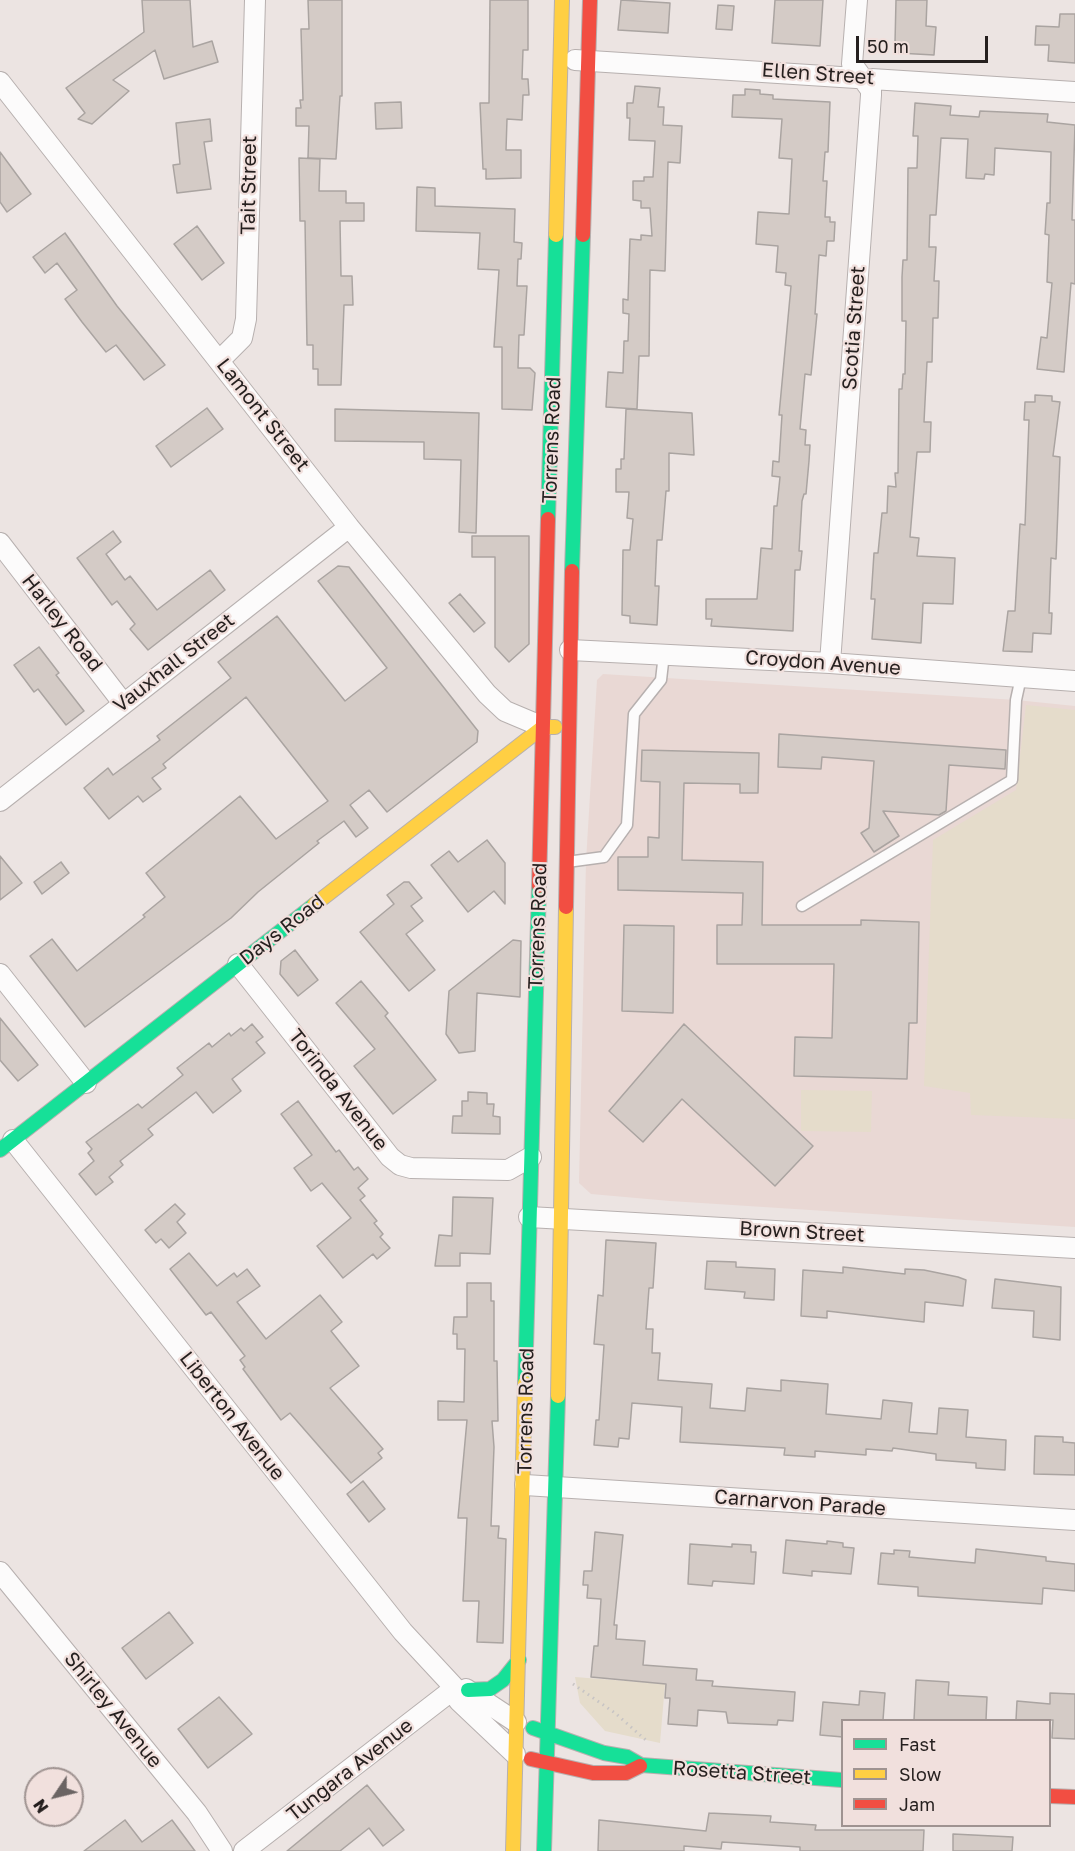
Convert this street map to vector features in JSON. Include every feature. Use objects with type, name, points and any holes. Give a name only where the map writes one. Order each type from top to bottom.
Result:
[{"type":"main road","name":"Torrens Road","points":[[513,1851],[525,1485],[531,1157],[562,0]]},
{"type":"main road","name":"Torrens Road","points":[[544,1851],[556,1488],[570,650],[590,0]]},
{"type":"main road","points":[[543,727],[569,728]]},
{"type":"main road","name":"Days Road","points":[[7,1145],[543,727]]},
{"type":"main road","points":[[461,1689],[490,1689],[503,1680],[519,1660]]},
{"type":"main road","points":[[550,1670],[562,1707]]},
{"type":"main road","name":"Rosetta Street","points":[[516,1722],[604,1754],[627,1757],[641,1765],[841,1780]]},
{"type":"main road","points":[[572,1727],[604,1754]]},
{"type":"main road","name":"Rosetta Street","points":[[515,1754],[548,1765],[593,1773],[626,1773],[641,1765]]},
{"type":"main road","points":[[544,1819],[566,1787],[593,1773]]},
{"type":"main road","points":[[1051,1796],[1075,1797]]},
{"type":"street","name":"Tait Street","points":[[220,360],[242,338],[246,319],[255,0]]},
{"type":"street","name":"Scotia Street","points":[[830,663],[871,94],[871,90],[852,64],[857,0]]},
{"type":"street","name":"Ellen Street","points":[[562,59],[1075,92]]},
{"type":"street","name":"Lamont Street","points":[[0,82],[349,527],[487,694],[505,711],[543,727]]},
{"type":"street","name":"Vauxhall Street","points":[[0,801],[349,527]]},
{"type":"street","name":"Harley Road","points":[[0,543],[123,703]]},
{"type":"street","name":"Croydon Avenue","points":[[570,650],[830,663],[1075,681]]},
{"type":"street","name":"Torinda Avenue","points":[[238,964],[390,1157],[400,1165],[411,1168],[508,1170],[531,1157]]},
{"type":"street","points":[[0,974],[86,1083]]},
{"type":"street","name":"Liberton Avenue","points":[[7,1145],[404,1632],[461,1689],[516,1722]]},
{"type":"street","name":"Brown Street","points":[[530,1217],[1075,1248]]},
{"type":"street","name":"Carnarvon Parade","points":[[525,1485],[1075,1520]]},
{"type":"street","name":"Shirley Avenue","points":[[0,1572],[197,1813],[222,1851]]},
{"type":"street","name":"Liberton Avenue","points":[[461,1689],[459,1701],[515,1754]]},
{"type":"street","name":"Tungara Avenue","points":[[244,1851],[461,1689]]},
{"type":"street","points":[[227,1851],[236,1851]]},
{"type":"lane","points":[[567,862],[604,857],[627,825],[634,714],[661,680],[664,654]]},
{"type":"lane","points":[[802,906],[1012,780],[1016,700],[1021,677]]},
{"type":"path","points":[[569,1682],[615,1713],[652,1745]]},
{"type":"shaded area","points":[[603,674],[1016,700],[1075,706],[1075,1227],[591,1194],[579,1183],[586,861],[597,680]]},
{"type":"shaded area","points":[[1026,705],[1075,710],[1075,1119],[971,1115],[970,1093],[924,1086],[933,840],[1016,790]]},
{"type":"shaded area","points":[[801,1090],[872,1091],[871,1132],[801,1131]]},
{"type":"shaded area","points":[[575,1677],[665,1684],[660,1743],[605,1731],[580,1703]]},
{"type":"building","points":[[142,0],[190,0],[193,47],[212,41],[218,62],[164,79],[155,50],[113,80],[129,91],[92,124],[78,119],[85,113],[66,88],[144,32]]},
{"type":"building","points":[[308,0],[342,0],[342,96],[340,96],[336,159],[308,158],[309,126],[296,126],[296,108],[301,108],[300,100],[303,100],[301,29],[309,29]]},
{"type":"building","points":[[490,0],[528,0],[528,50],[523,50],[522,79],[528,79],[529,95],[523,95],[522,120],[507,119],[506,150],[521,150],[521,178],[486,179],[486,169],[483,169],[480,103],[489,103]]},
{"type":"building","points":[[621,0],[670,3],[668,33],[618,30]]},
{"type":"building","points":[[775,0],[823,0],[820,46],[772,43]]},
{"type":"building","points":[[896,0],[927,0],[926,26],[936,27],[934,55],[898,53],[899,43],[895,43]]},
{"type":"building","points":[[718,5],[734,6],[732,30],[716,29]]},
{"type":"building","points":[[1060,14],[1075,14],[1075,63],[1048,61],[1049,45],[1035,45],[1036,26],[1059,27]]},
{"type":"building","points":[[635,86],[660,88],[658,107],[664,107],[663,125],[682,126],[680,163],[668,162],[665,271],[650,270],[649,356],[639,356],[637,409],[606,407],[608,372],[623,373],[624,341],[628,341],[629,314],[623,313],[623,299],[628,300],[630,239],[641,240],[641,235],[652,236],[650,208],[641,208],[641,201],[633,200],[633,181],[644,181],[644,177],[653,177],[655,141],[629,140],[630,118],[627,118],[627,103],[633,103]]},
{"type":"building","points":[[745,89],[760,90],[760,94],[773,95],[773,99],[830,102],[828,152],[825,152],[823,181],[827,181],[825,217],[830,217],[830,222],[835,222],[834,241],[827,241],[826,256],[819,255],[815,314],[817,314],[811,375],[805,374],[800,429],[806,430],[805,445],[810,445],[806,494],[802,501],[800,570],[795,570],[793,631],[711,626],[712,619],[706,619],[706,599],[757,599],[761,548],[772,549],[774,506],[777,506],[780,477],[772,476],[773,461],[779,462],[782,415],[779,415],[791,286],[785,285],[786,273],[776,272],[778,246],[756,244],[758,212],[789,214],[792,159],[779,158],[782,119],[732,117],[733,95],[745,95]]},
{"type":"building","points":[[401,102],[402,128],[376,129],[375,103]]},
{"type":"building","points":[[915,103],[951,106],[950,115],[979,117],[980,111],[1048,114],[1047,122],[1075,125],[1072,220],[1075,220],[1075,284],[1071,283],[1064,372],[1037,369],[1041,337],[1047,338],[1052,283],[1047,282],[1049,235],[1045,234],[1047,203],[1050,203],[1051,152],[995,148],[994,175],[985,174],[984,179],[966,178],[968,139],[941,138],[936,215],[930,215],[929,247],[936,247],[934,281],[939,281],[938,318],[933,318],[932,362],[927,362],[924,422],[931,422],[930,452],[917,452],[910,537],[919,538],[917,556],[955,558],[953,604],[923,603],[921,643],[872,639],[875,599],[871,599],[874,553],[878,553],[882,513],[887,513],[888,486],[896,487],[895,473],[898,473],[899,389],[902,389],[903,374],[905,374],[906,321],[902,321],[902,277],[903,260],[907,260],[908,168],[917,168],[918,136],[913,136]]},
{"type":"building","points":[[210,119],[212,141],[204,142],[211,189],[177,193],[173,165],[180,164],[176,123]]},
{"type":"building","points":[[0,152],[31,194],[7,212],[0,202]]},
{"type":"building","points":[[299,158],[320,159],[319,191],[346,191],[346,203],[364,203],[364,221],[340,221],[341,276],[352,276],[353,305],[344,305],[341,385],[318,385],[318,369],[313,369],[313,345],[307,345],[305,221],[300,221]]},
{"type":"building","points":[[417,187],[435,188],[435,206],[515,209],[514,242],[522,243],[521,259],[518,259],[517,286],[527,286],[524,335],[519,335],[518,368],[530,368],[535,373],[532,410],[502,409],[502,347],[494,347],[499,270],[478,269],[480,233],[416,231]]},
{"type":"building","points":[[197,226],[224,263],[202,280],[174,244]]},
{"type":"building","points":[[65,233],[117,306],[165,365],[144,380],[116,345],[106,352],[82,322],[65,299],[77,290],[57,263],[45,273],[33,257]]},
{"type":"building","points":[[1035,395],[1052,396],[1052,401],[1060,402],[1053,456],[1060,457],[1056,559],[1051,558],[1049,613],[1052,613],[1051,634],[1033,633],[1032,652],[1003,651],[1008,611],[1015,611],[1020,524],[1025,525],[1029,420],[1024,420],[1025,402],[1035,402]]},
{"type":"building","points":[[207,408],[223,429],[171,467],[156,446]]},
{"type":"building","points":[[335,409],[479,413],[476,533],[459,532],[461,460],[424,459],[424,442],[335,441]]},
{"type":"building","points":[[626,409],[692,413],[694,455],[669,453],[669,491],[666,491],[662,540],[657,540],[655,586],[659,586],[657,625],[630,623],[630,616],[622,615],[623,550],[630,550],[633,519],[627,518],[629,492],[616,492],[616,469],[621,469],[621,459],[624,459]]},
{"type":"building","points":[[113,531],[121,542],[106,554],[125,580],[130,576],[157,610],[210,570],[225,590],[148,650],[130,629],[135,624],[117,601],[112,605],[77,558]]},
{"type":"building","points":[[472,536],[529,536],[529,644],[509,662],[495,647],[495,557],[472,557]]},
{"type":"building","points":[[338,566],[349,567],[478,731],[477,742],[387,812],[369,790],[350,805],[368,828],[356,837],[344,821],[317,841],[319,843],[258,892],[231,918],[85,1027],[30,956],[52,939],[77,971],[145,917],[143,915],[165,897],[146,873],[240,796],[276,839],[328,801],[246,697],[163,764],[166,768],[152,778],[161,789],[143,802],[138,796],[109,819],[84,788],[108,768],[113,775],[160,740],[157,736],[231,678],[218,662],[277,616],[345,701],[387,668],[318,581]]},
{"type":"building","points":[[460,594],[485,623],[474,632],[449,603]]},
{"type":"building","points":[[39,647],[59,673],[56,675],[84,711],[66,725],[38,689],[34,692],[14,665]]},
{"type":"building","points":[[779,734],[1006,750],[1005,769],[949,765],[946,811],[939,815],[883,811],[899,836],[874,852],[861,833],[869,828],[874,761],[822,757],[821,769],[778,767]]},
{"type":"building","points":[[642,750],[759,753],[758,793],[740,793],[740,784],[684,783],[682,860],[763,862],[762,925],[861,925],[861,920],[919,922],[917,1023],[909,1023],[907,1079],[794,1076],[795,1037],[832,1038],[834,964],[717,964],[717,925],[742,925],[743,893],[618,890],[618,857],[648,857],[648,837],[659,838],[660,782],[641,781]]},
{"type":"building","points":[[487,840],[505,863],[505,904],[494,891],[468,912],[431,865],[449,851],[458,862]]},
{"type":"building","points":[[0,856],[22,883],[0,900]]},
{"type":"building","points":[[61,862],[69,873],[42,894],[34,882]]},
{"type":"building","points":[[404,882],[409,882],[422,898],[411,906],[423,921],[406,934],[435,970],[409,991],[360,932],[394,904],[387,895]]},
{"type":"building","points":[[624,925],[674,926],[673,1013],[622,1011]]},
{"type":"building","points":[[513,940],[521,941],[520,997],[477,993],[475,1051],[459,1053],[446,1034],[449,991]]},
{"type":"building","points":[[295,950],[318,980],[298,996],[280,974],[281,961]]},
{"type":"building","points":[[361,981],[388,1013],[385,1016],[436,1080],[393,1114],[354,1066],[375,1049],[336,1003]]},
{"type":"building","points":[[0,1018],[38,1065],[18,1081],[0,1060]]},
{"type":"building","points":[[252,1024],[263,1037],[256,1042],[265,1053],[232,1079],[241,1091],[213,1113],[196,1092],[148,1129],[153,1135],[120,1161],[123,1165],[109,1177],[113,1182],[96,1195],[79,1174],[94,1161],[88,1153],[92,1149],[86,1142],[138,1104],[142,1108],[183,1075],[177,1068],[209,1043],[212,1047],[229,1033],[231,1036],[241,1028],[244,1031]]},
{"type":"building","points":[[684,1024],[813,1146],[775,1186],[682,1099],[643,1142],[609,1111]]},
{"type":"building","points":[[468,1092],[487,1093],[487,1104],[494,1104],[493,1116],[500,1117],[500,1134],[452,1133],[453,1116],[462,1116],[462,1101],[468,1101]]},
{"type":"building","points":[[298,1101],[336,1152],[339,1150],[354,1170],[358,1167],[368,1179],[358,1188],[365,1196],[360,1200],[377,1221],[374,1223],[383,1234],[380,1237],[390,1248],[377,1259],[373,1254],[343,1278],[317,1246],[351,1218],[322,1183],[311,1191],[294,1168],[312,1155],[281,1114]]},
{"type":"building","points":[[453,1197],[493,1198],[490,1254],[460,1253],[460,1266],[435,1266],[439,1235],[452,1236]]},
{"type":"building","points":[[175,1204],[185,1214],[177,1222],[186,1233],[169,1248],[161,1239],[156,1243],[145,1230]]},
{"type":"building","points":[[606,1240],[656,1243],[653,1288],[649,1288],[646,1329],[653,1329],[652,1353],[660,1353],[658,1380],[712,1384],[710,1408],[745,1411],[747,1388],[781,1391],[781,1380],[828,1384],[826,1414],[881,1419],[883,1400],[912,1403],[909,1432],[937,1434],[939,1408],[968,1410],[966,1437],[1006,1440],[1005,1470],[976,1468],[976,1463],[936,1460],[936,1454],[893,1448],[892,1451],[866,1449],[866,1455],[815,1451],[815,1457],[784,1455],[785,1448],[680,1442],[682,1407],[632,1403],[629,1439],[619,1438],[618,1447],[594,1445],[596,1420],[599,1420],[604,1345],[594,1344],[598,1295],[603,1296]]},
{"type":"building","points":[[189,1253],[217,1286],[234,1273],[237,1277],[247,1269],[260,1286],[237,1302],[266,1339],[320,1295],[342,1322],[331,1331],[359,1366],[330,1388],[383,1449],[378,1453],[382,1458],[351,1483],[290,1413],[281,1420],[243,1369],[245,1367],[240,1360],[245,1356],[211,1312],[206,1315],[170,1269]]},
{"type":"building","points":[[707,1261],[736,1262],[736,1267],[775,1269],[774,1300],[744,1298],[745,1292],[705,1289]]},
{"type":"building","points":[[843,1267],[905,1274],[905,1269],[924,1270],[958,1277],[966,1280],[963,1306],[925,1302],[924,1322],[827,1311],[827,1318],[801,1316],[803,1270],[843,1273]]},
{"type":"building","points":[[995,1279],[1061,1287],[1060,1340],[1033,1337],[1034,1311],[992,1308]]},
{"type":"building","points":[[467,1283],[491,1283],[491,1301],[494,1301],[494,1361],[497,1361],[498,1421],[492,1421],[494,1447],[491,1526],[499,1526],[498,1538],[506,1539],[503,1643],[477,1642],[479,1601],[463,1601],[467,1518],[458,1518],[467,1420],[438,1420],[438,1401],[464,1402],[465,1349],[457,1349],[457,1334],[453,1334],[454,1317],[467,1317]]},
{"type":"building","points":[[1035,1436],[1063,1437],[1063,1442],[1075,1443],[1075,1475],[1034,1474]]},
{"type":"building","points":[[363,1481],[385,1509],[369,1522],[347,1494]]},
{"type":"building","points":[[595,1532],[623,1535],[614,1625],[617,1625],[616,1639],[645,1641],[643,1665],[697,1669],[696,1680],[713,1681],[712,1686],[795,1692],[793,1721],[778,1720],[777,1725],[728,1723],[726,1712],[698,1710],[697,1726],[668,1724],[670,1698],[665,1698],[666,1684],[591,1677],[594,1646],[598,1646],[601,1599],[587,1598],[588,1585],[583,1585],[584,1571],[592,1571]]},
{"type":"building","points":[[786,1540],[827,1544],[827,1541],[843,1543],[843,1547],[854,1548],[851,1574],[812,1571],[812,1576],[783,1573]]},
{"type":"building","points":[[690,1544],[732,1547],[732,1544],[751,1545],[751,1552],[756,1552],[754,1584],[713,1581],[712,1586],[688,1584]]},
{"type":"building","points":[[976,1549],[1046,1557],[1046,1561],[1075,1564],[1075,1591],[1043,1588],[1042,1604],[918,1596],[918,1587],[878,1584],[881,1553],[894,1554],[894,1550],[910,1551],[909,1557],[975,1563]]},
{"type":"building","points":[[169,1612],[193,1643],[146,1679],[122,1648]]},
{"type":"building","points":[[916,1680],[949,1682],[948,1695],[987,1697],[986,1719],[914,1719]]},
{"type":"building","points":[[860,1691],[885,1693],[883,1719],[841,1719],[841,1737],[820,1735],[823,1702],[859,1705]]},
{"type":"building","points":[[1050,1693],[1075,1694],[1075,1739],[1052,1738],[1053,1720],[1051,1719],[1016,1719],[1017,1701],[1050,1704]]},
{"type":"building","points":[[219,1697],[252,1734],[208,1768],[178,1729]]},
{"type":"building","points":[[367,1785],[404,1830],[383,1846],[369,1828],[340,1851],[287,1851]]},
{"type":"building","points":[[709,1813],[771,1816],[770,1822],[816,1825],[815,1830],[924,1830],[923,1851],[800,1851],[800,1847],[722,1842],[721,1849],[684,1846],[684,1851],[598,1851],[599,1820],[706,1831]]},
{"type":"building","points":[[125,1820],[142,1842],[172,1820],[195,1851],[84,1851]]},
{"type":"building","points":[[953,1834],[1013,1837],[1012,1851],[953,1851]]},
{"type":"traffic: fast","points":[[548,519],[556,235]]},
{"type":"traffic: fast","points":[[572,571],[583,235]]},
{"type":"traffic: fast","points":[[525,1383],[539,886]]},
{"type":"traffic: fast","points":[[0,1150],[314,905]]},
{"type":"traffic: fast","points":[[544,1851],[558,1396]]},
{"type":"traffic: fast","points":[[468,1690],[490,1689],[503,1680],[519,1660]]},
{"type":"traffic: fast","points":[[533,1728],[604,1753],[627,1757],[641,1765],[841,1780]]},
{"type":"traffic: slow","points":[[556,235],[562,0]]},
{"type":"traffic: slow","points":[[314,905],[543,727],[555,727]]},
{"type":"traffic: slow","points":[[558,1396],[566,907]]},
{"type":"traffic: slow","points":[[513,1851],[525,1383]]},
{"type":"traffic: jam","points":[[583,235],[590,0]]},
{"type":"traffic: jam","points":[[539,886],[548,519]]},
{"type":"traffic: jam","points":[[566,907],[572,571]]},
{"type":"traffic: jam","points":[[531,1759],[593,1773],[626,1773],[640,1766]]},
{"type":"traffic: jam","points":[[1051,1796],[1075,1797]]}]
